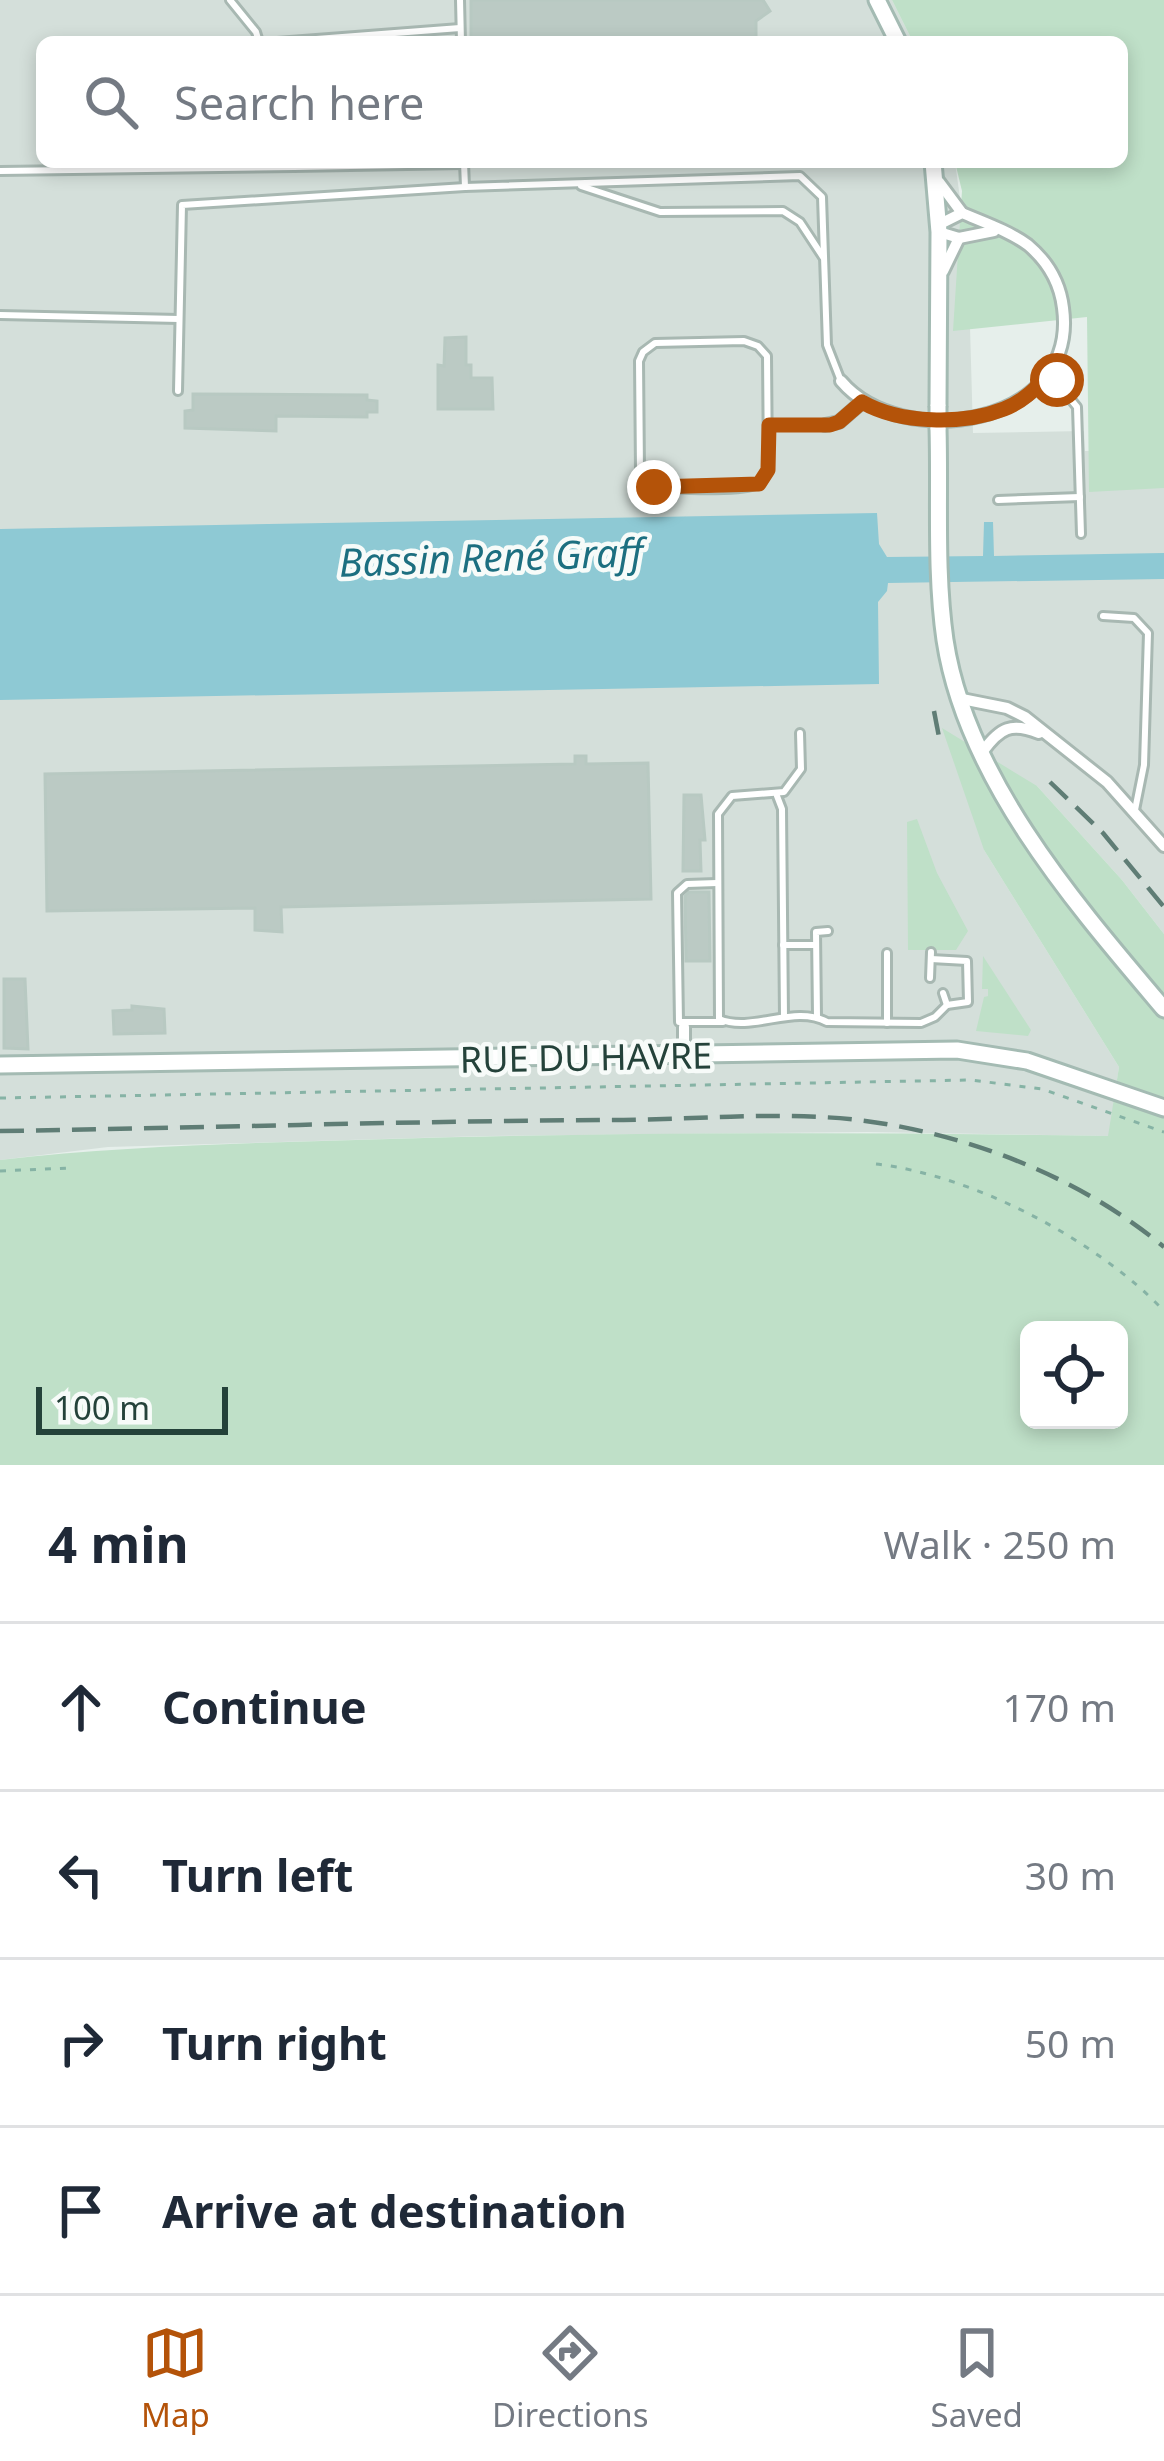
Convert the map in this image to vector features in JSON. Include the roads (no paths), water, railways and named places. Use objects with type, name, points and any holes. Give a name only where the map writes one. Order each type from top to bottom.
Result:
[{"type":"main road","points":[[877,0],[895,36]]},
{"type":"main road","points":[[934,168],[939,228],[938,428],[945,642],[971,724],[1032,843],[1164,1009]]},
{"type":"main road","name":"RUE DU HAVRE","points":[[0,1066],[982,1052],[1053,1069],[1164,1108]]},
{"type":"street","points":[[841,381],[862,402],[901,417],[981,416],[1016,403],[1050,374],[1064,339],[1059,289],[1036,252],[962,212],[943,190],[935,168]]},
{"type":"street","points":[[962,212],[939,228],[959,238],[1000,231]]},
{"type":"street","points":[[940,286],[959,238]]},
{"type":"street","points":[[825,425],[839,422],[862,402]]},
{"type":"street","points":[[962,699],[1017,712],[1107,782],[1164,846]]},
{"type":"street","points":[[985,756],[995,734],[1015,726],[1050,738]]},
{"type":"street","points":[[684,1024],[684,1055]]},
{"type":"lane","points":[[230,0],[257,36]]},
{"type":"lane","points":[[460,0],[461,36]]},
{"type":"lane","points":[[355,36],[460,28]]},
{"type":"lane","points":[[0,171],[126,168]]},
{"type":"lane","points":[[464,168],[465,187]]},
{"type":"lane","points":[[178,391],[182,205],[465,187],[800,176],[822,197],[827,345],[841,381]]},
{"type":"lane","points":[[573,184],[660,212],[783,211],[800,222],[825,260]]},
{"type":"lane","points":[[0,314],[179,319]]},
{"type":"lane","points":[[744,341],[758,346],[767,356],[769,425],[768,470],[759,484],[664,488],[646,483],[640,472],[639,361],[643,352],[655,343],[744,341]]},
{"type":"lane","points":[[1050,374],[1077,407],[1081,534]]},
{"type":"lane","points":[[769,425],[825,425]]},
{"type":"lane","points":[[998,500],[1080,497]]},
{"type":"lane","points":[[1103,616],[1134,618],[1148,633],[1144,765],[1135,810]]},
{"type":"lane","points":[[725,1022],[717,1011],[720,808],[732,796],[777,796],[791,785],[801,769],[800,733]]},
{"type":"lane","points":[[777,796],[782,809],[784,1016]]},
{"type":"lane","points":[[717,883],[687,884],[677,893],[679,1022],[767,1022],[784,1016],[827,1022],[921,1023],[935,1018],[947,1005],[968,1002],[967,962],[931,956],[930,978]]},
{"type":"lane","points":[[817,1017],[816,932],[828,931]]},
{"type":"lane","points":[[783,945],[816,945]]},
{"type":"lane","points":[[887,953],[887,1022]]},
{"type":"lane","points":[[943,993],[947,1005]]},
{"type":"water","name":"Bassin René Graff","points":[[877,513],[879,544],[887,557],[983,556],[984,522],[993,522],[994,556],[1164,553],[1164,579],[888,583],[878,602],[879,684],[0,700],[0,529]]},
{"type":"railway","points":[[934,711],[939,737]]},
{"type":"railway","points":[[1050,782],[1103,833],[1164,907]]},
{"type":"railway","points":[[0,1131],[751,1116],[857,1120],[929,1133],[1036,1169],[1103,1203],[1164,1247]]}]
